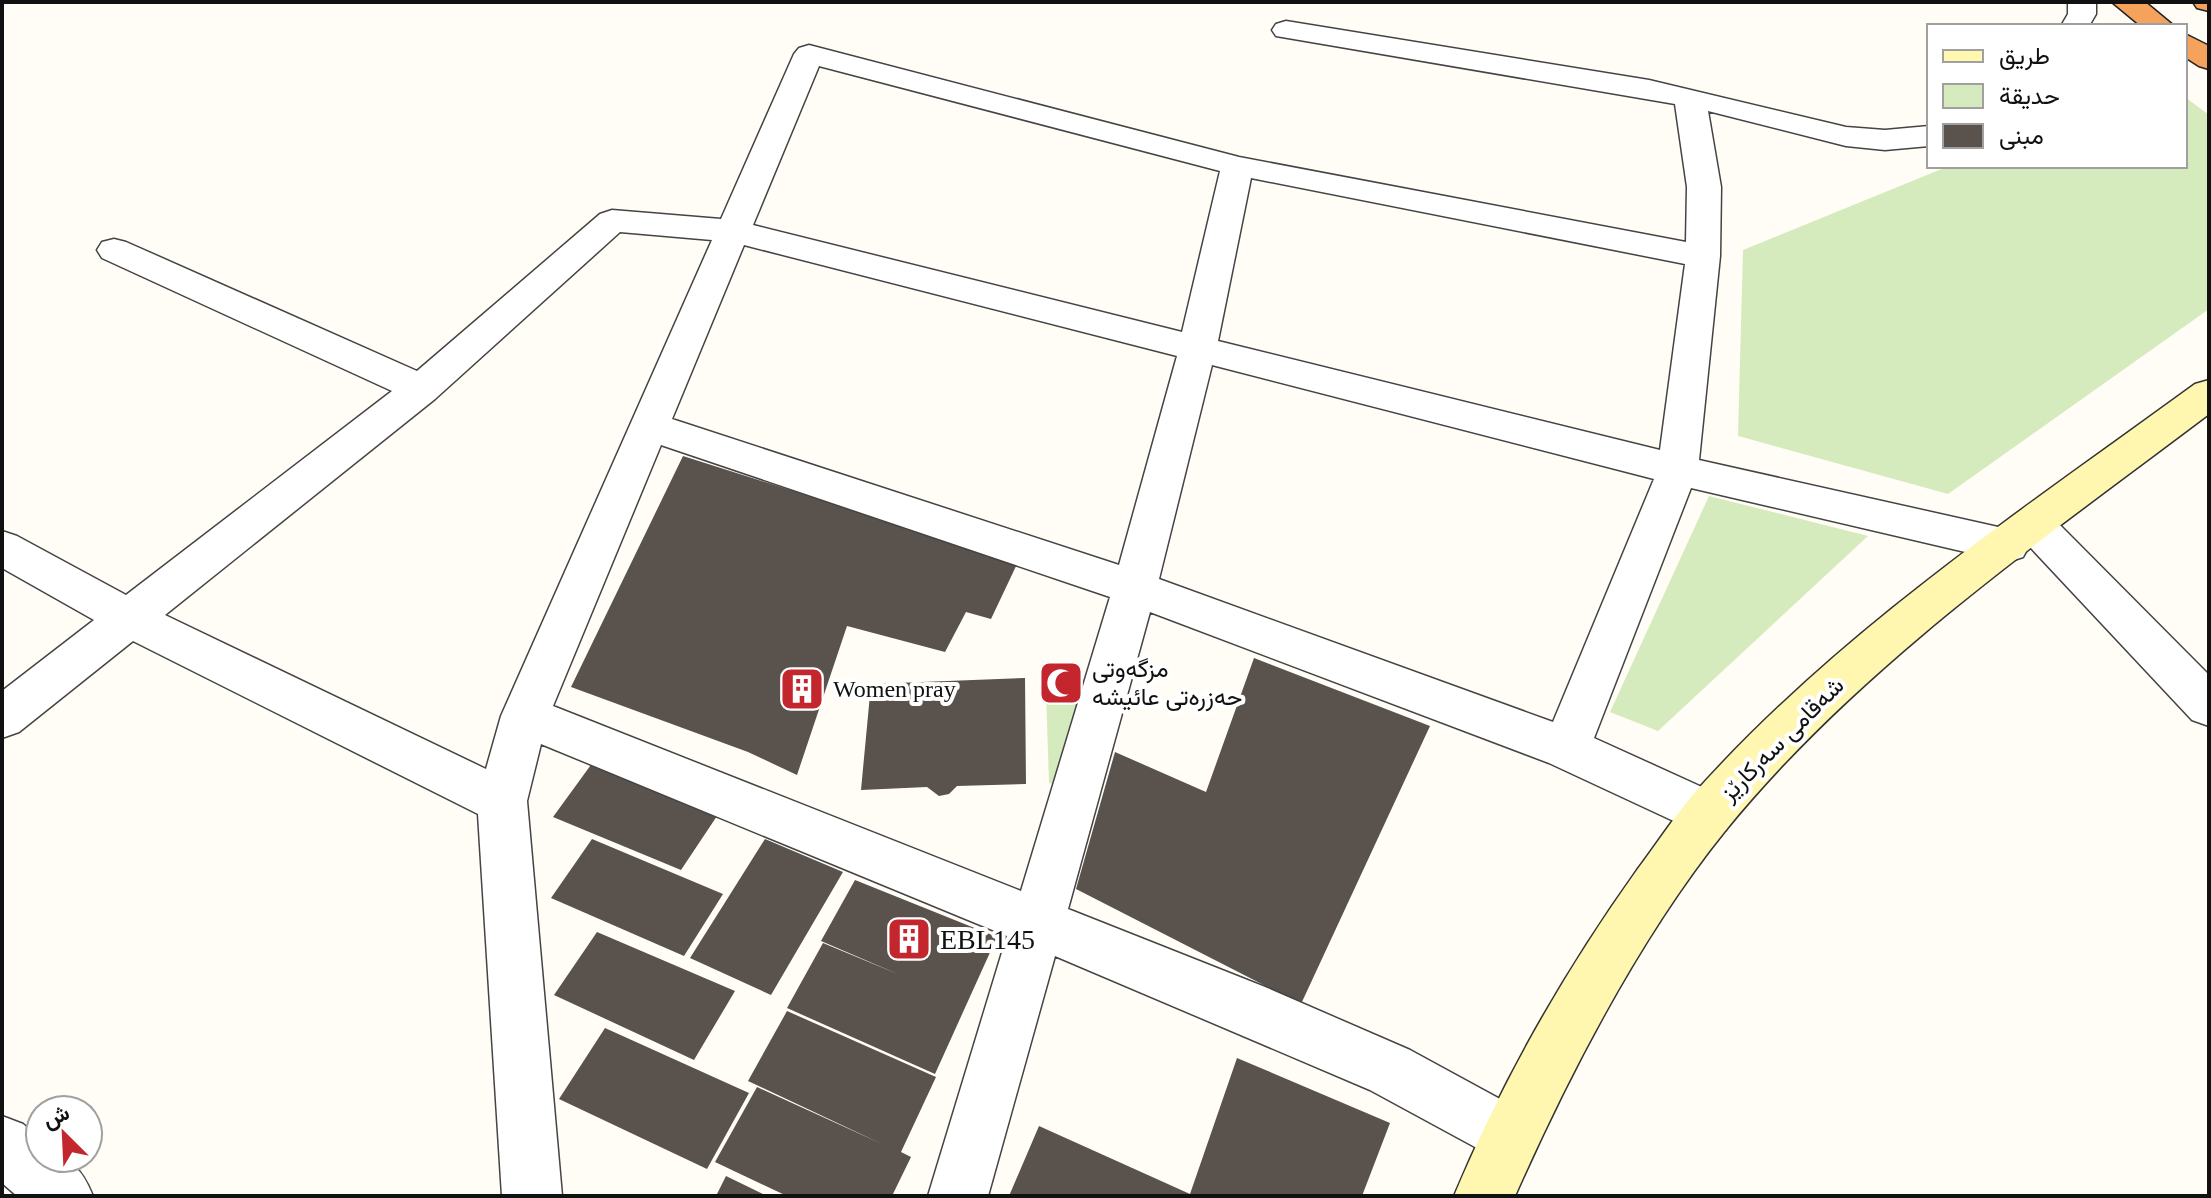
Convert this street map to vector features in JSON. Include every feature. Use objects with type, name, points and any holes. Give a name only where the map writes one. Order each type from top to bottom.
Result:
[{"type":"highway","points":[[2126,2],[2157,24]]},
{"type":"highway","points":[[2187,44],[2209,60]]},
{"type":"main road","name":"شەقامی سەرکارێز","points":[[1484,1196],[1510,1137],[1575,1012],[1642,906],[1708,814],[1784,733],[1860,662],[2021,535],[2209,394]]},
{"type":"street","points":[[2076,24],[2082,14],[2082,2]]},
{"type":"street","points":[[1286,30],[1690,98],[1846,136],[1885,140],[1927,136]]},
{"type":"street","points":[[532,1196],[502,801],[525,716],[809,54],[1237,166],[1703,256]]},
{"type":"street","points":[[1566,748],[1678,470],[1703,256],[1704,187],[1690,98]]},
{"type":"street","points":[[958,1196],[1135,588],[1197,350],[1237,166]]},
{"type":"street","points":[[2,718],[421,389],[612,221],[732,231],[1678,470],[2021,535],[2209,706]]},
{"type":"street","points":[[114,250],[421,389]]},
{"type":"street","points":[[650,426],[1135,588],[1566,748],[1708,814]]},
{"type":"street","points":[[2,548],[130,619],[502,801]]},
{"type":"street","points":[[525,716],[1265,1015],[1390,1070],[1510,1137]]},
{"type":"street","points":[[2,1145],[63,1196]]},
{"type":"green space","points":[[2187,98],[2209,115],[2209,309],[1948,494],[1738,436],[1743,250],[1944,168],[2187,168]]},
{"type":"green space","points":[[1709,496],[1868,536],[1658,731],[1610,712]]},
{"type":"green space","points":[[1046,691],[1087,693],[1052,784],[1049,783]]},
{"type":"building","points":[[683,456],[1018,562],[991,619],[966,612],[945,652],[847,626],[797,775],[748,752],[571,687]]},
{"type":"building","points":[[1254,658],[1430,726],[1301,1004],[1076,889],[1115,752],[1206,792]]},
{"type":"building","points":[[1025,678],[1026,784],[957,786],[949,794],[939,796],[927,787],[861,790],[871,684]]},
{"type":"building","points":[[593,762],[719,813],[681,870],[553,817]]},
{"type":"building","points":[[592,839],[723,894],[684,956],[551,898]]},
{"type":"building","points":[[765,839],[843,872],[771,995],[690,958]]},
{"type":"building","points":[[855,880],[997,937],[935,1074],[787,1008],[823,943],[900,975],[821,941]]},
{"type":"building","points":[[597,932],[735,991],[694,1060],[554,995]]},
{"type":"building","points":[[787,1011],[936,1077],[901,1152],[911,1157],[892,1196],[787,1196],[715,1162],[757,1087],[882,1144],[748,1081]]},
{"type":"building","points":[[605,1028],[749,1093],[707,1169],[559,1099]]},
{"type":"building","points":[[1237,1058],[1390,1123],[1362,1196],[1009,1196],[1039,1126],[1190,1194]]},
{"type":"building","points":[[726,1176],[767,1196],[716,1196]]},
{"type":"place","name":"مزگەوتی حەزرەتی عائیشە","points":[[1061,683]]},
{"type":"place","name":"Women pray","points":[[802,689]]},
{"type":"place","name":"EBL145","points":[[909,939]]}]
